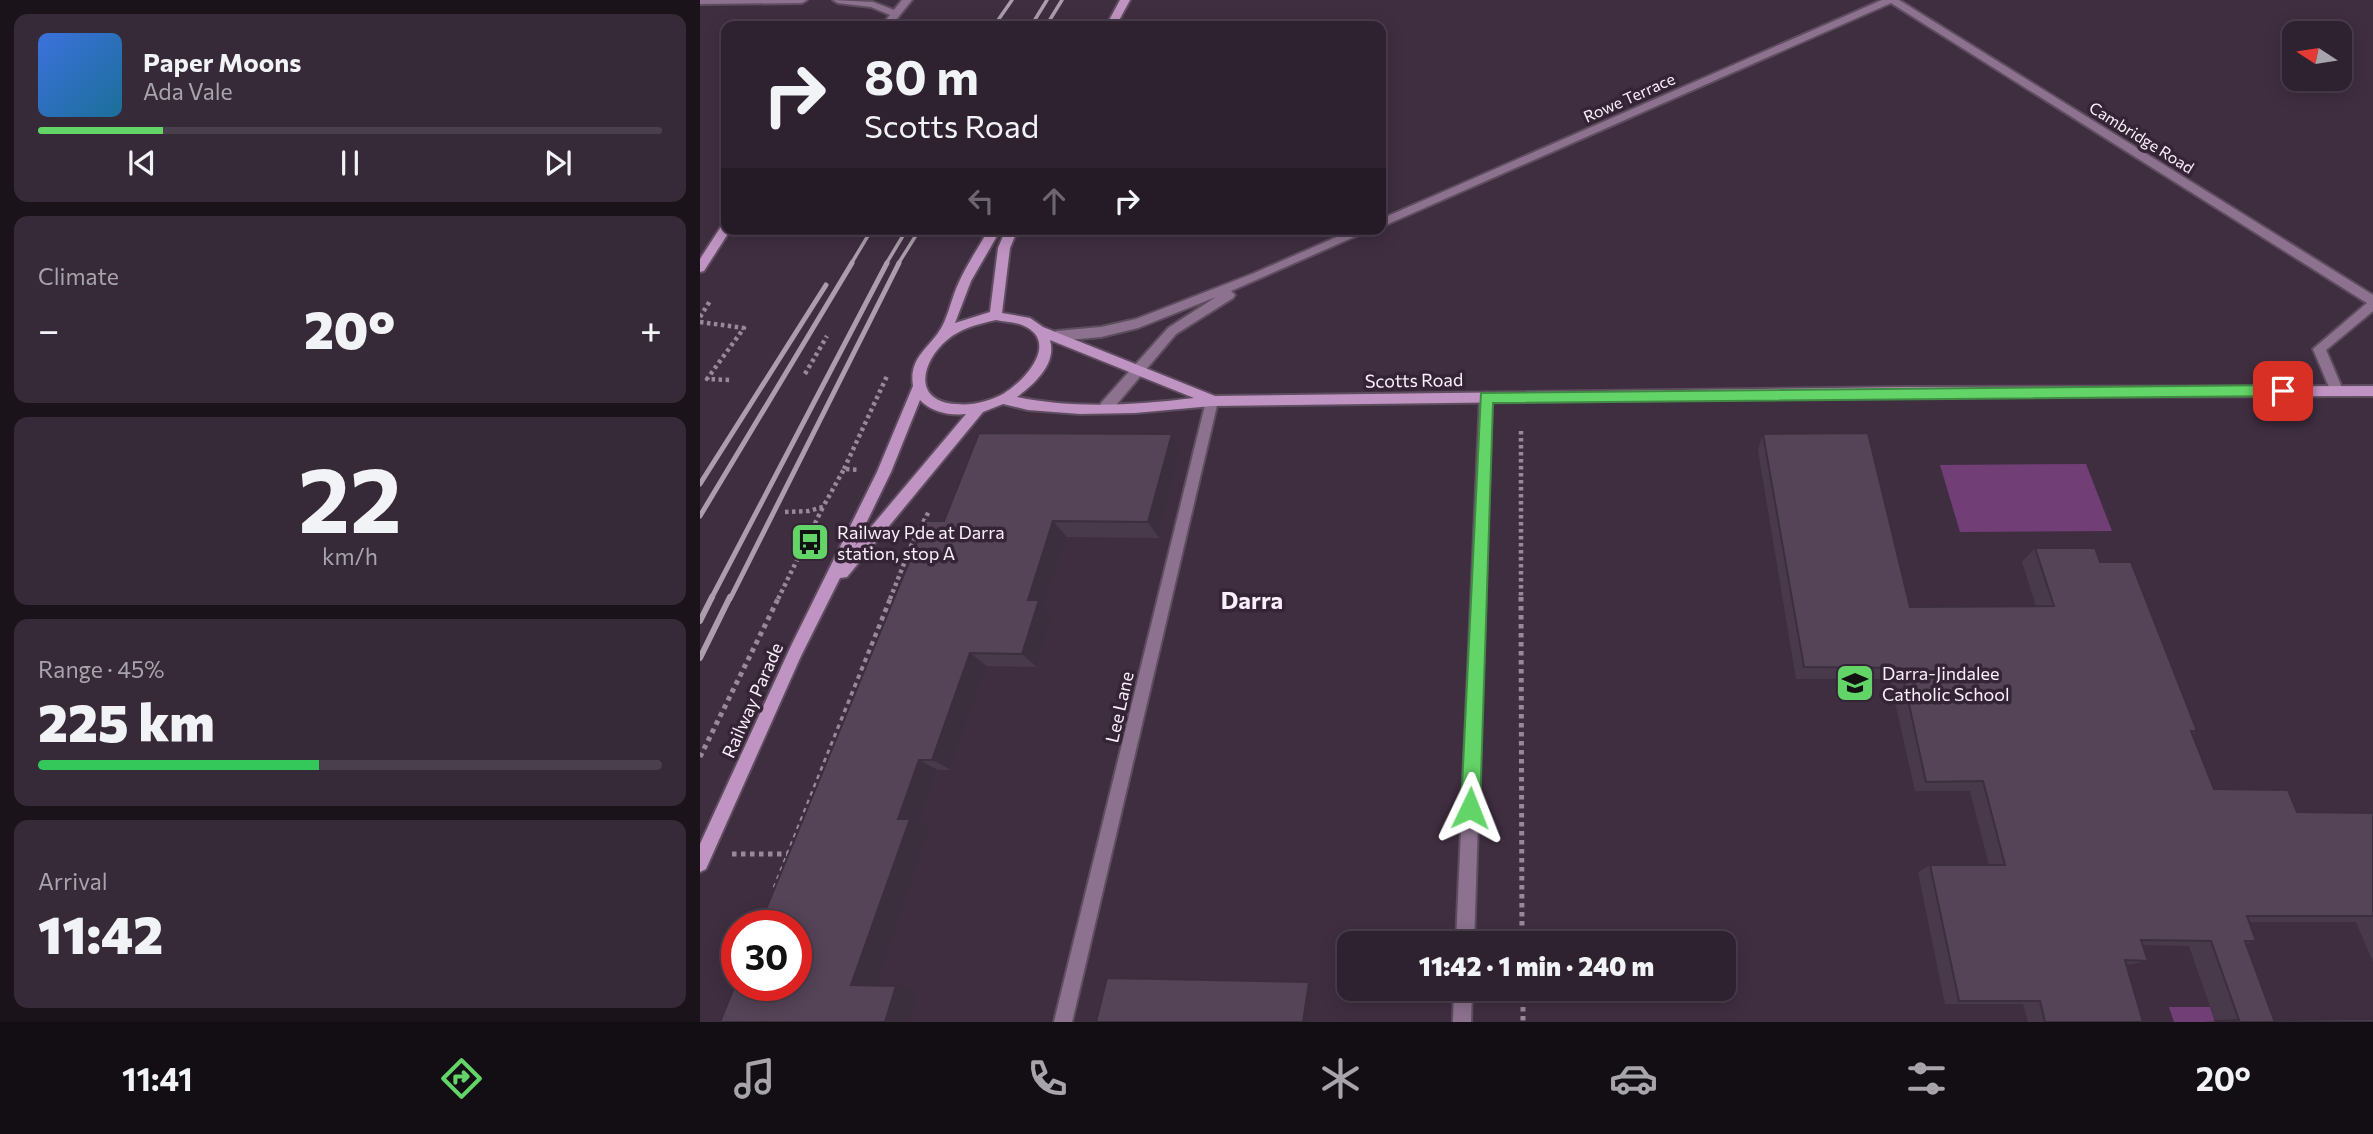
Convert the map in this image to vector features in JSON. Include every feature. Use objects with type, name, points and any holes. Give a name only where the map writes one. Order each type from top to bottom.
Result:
[{"type":"street","points":[[700,1],[802,0]]},
{"type":"street","points":[[838,0],[873,5],[895,13]]},
{"type":"street","points":[[889,21],[907,0]]},
{"type":"street","points":[[1114,21],[1125,0]]},
{"type":"street","name":"Rowe Terrace","points":[[1386,221],[1892,0]]},
{"type":"street","name":"Cambridge Road","points":[[1892,0],[2373,302]]},
{"type":"street","points":[[700,268],[721,235]]},
{"type":"street","points":[[944,335],[965,281],[992,235]]},
{"type":"street","points":[[996,316],[1004,248],[1009,235]]},
{"type":"street","points":[[1056,336],[1101,332],[1138,323],[1256,277],[1352,235]]},
{"type":"street","points":[[1106,407],[1172,331],[1256,277]]},
{"type":"street","points":[[2337,390],[2319,349],[2373,302]]},
{"type":"street","points":[[996,316],[1015,317],[1030,322],[1041,331],[1046,344],[1045,359],[1038,374],[1024,388],[1005,400],[978,409],[940,407],[926,399],[919,387],[917,374],[921,360],[944,335],[969,322],[996,316]]},
{"type":"street","name":"Scotts Road","points":[[1041,331],[1212,401]]},
{"type":"street","name":"Railway Parade","points":[[700,863],[796,651],[884,472],[919,387]]},
{"type":"street","name":"Scotts Road","points":[[1005,400],[1035,408],[1179,405],[1212,401],[1486,397],[2373,391]]},
{"type":"street","points":[[1465,931],[1486,397]]},
{"type":"street","name":"Lee Lane","points":[[1063,1022],[1212,401]]},
{"type":"street","name":"Railway Parade","points":[[826,592],[978,409]]},
{"type":"street","points":[[1462,1022],[1463,1001]]},
{"type":"path","points":[[700,301],[710,301],[700,319],[744,328],[707,379],[730,380]]},
{"type":"path","points":[[805,374],[827,336]]},
{"type":"path","points":[[700,757],[844,469],[887,376]]},
{"type":"path","points":[[1521,431],[1522,931]]},
{"type":"path","points":[[844,469],[868,470]]},
{"type":"path","points":[[774,890],[911,547],[934,501]]},
{"type":"path","points":[[785,512],[809,511],[823,507]]},
{"type":"path","points":[[731,854],[788,854]]},
{"type":"path","points":[[1523,1001],[1523,1022]]},
{"type":"shaded area","points":[[2086,464],[2112,531],[1960,532],[1940,465]]},
{"type":"shaded area","points":[[2169,1007],[2210,1007],[2215,1022],[2174,1022]]},
{"type":"building","points":[[979,433],[1172,434],[1148,522],[1053,521],[1028,600],[1039,600],[1022,654],[970,653],[932,760],[919,760],[898,819],[910,819],[851,985],[896,986],[885,1022],[720,1022],[728,1001],[812,1001],[812,910],[766,910],[926,521],[944,521]]},
{"type":"building","points":[[1868,433],[1910,607],[2054,606],[2035,548],[2095,548],[2100,562],[2131,562],[2197,731],[2191,731],[2214,789],[2288,790],[2297,812],[2373,813],[2373,916],[2247,916],[2256,941],[2245,941],[2274,1020],[2373,1019],[2373,1022],[2217,1022],[2239,1020],[2211,941],[2141,940],[2148,961],[2125,960],[2143,1022],[2045,1022],[2040,1001],[1959,1001],[1930,865],[2005,865],[1983,781],[1926,782],[1901,668],[1804,667],[1763,434]]},
{"type":"building","points":[[1107,978],[1309,982],[1303,1022],[1096,1022]]},
{"type":"railway","points":[[997,21],[1012,0]]},
{"type":"railway","points":[[1034,21],[1047,0]]},
{"type":"railway","points":[[1049,21],[1062,0]]},
{"type":"railway","points":[[851,264],[868,235]]},
{"type":"railway","points":[[886,264],[903,235]]},
{"type":"railway","points":[[898,264],[916,235]]},
{"type":"railway","points":[[700,516],[852,263]]},
{"type":"railway","points":[[711,599],[887,263]]},
{"type":"railway","points":[[730,599],[899,263]]},
{"type":"railway","points":[[700,484],[826,285]]},
{"type":"railway","points":[[700,658],[730,597]]},
{"type":"railway","points":[[700,621],[711,599]]},
{"type":"place","name":"Railway Pde at Darra station, stop A","points":[[810,542]]},
{"type":"place","name":"Darra-Jindalee Catholic School","points":[[1855,683]]},
{"type":"district","name":"Darra","points":[[1252,599]]},
{"type":"route","points":[[1470,808],[1486,397],[2283,391]]}]
